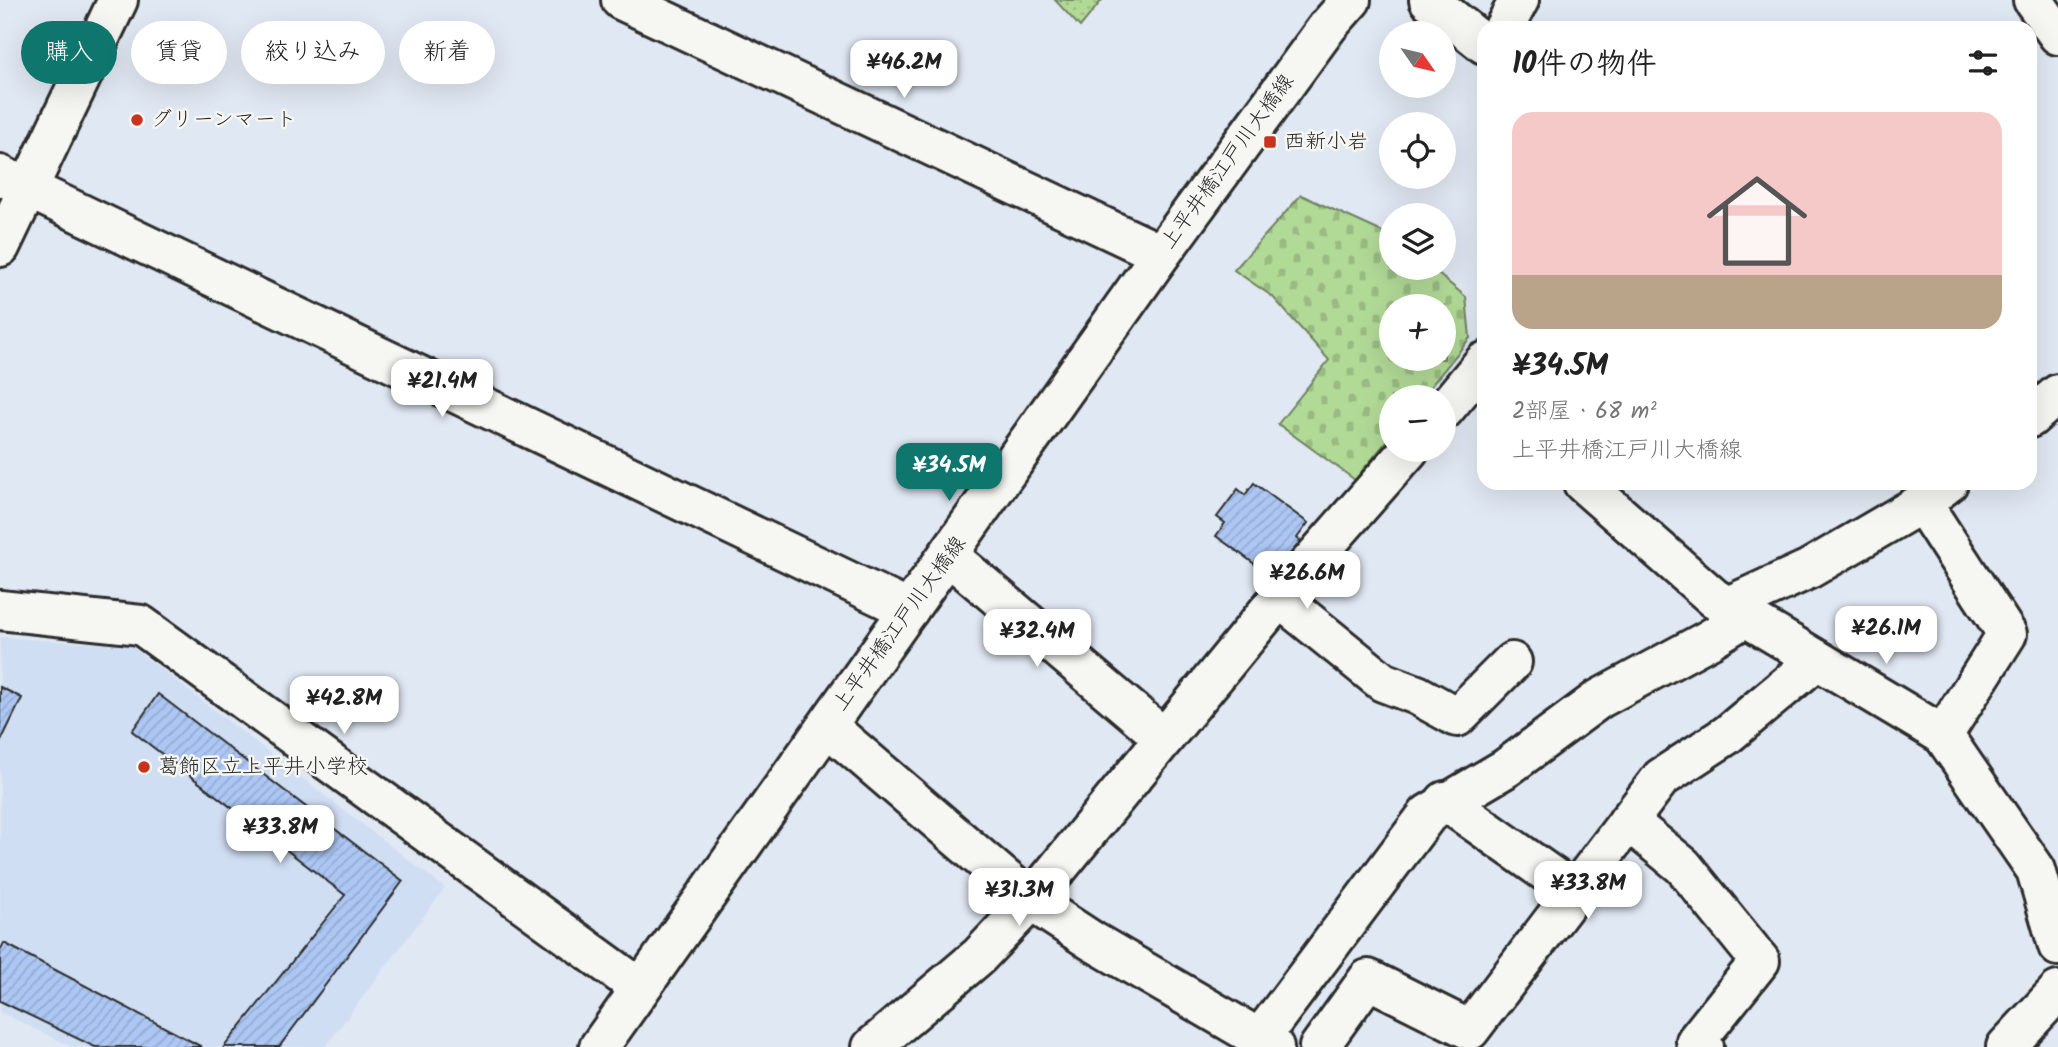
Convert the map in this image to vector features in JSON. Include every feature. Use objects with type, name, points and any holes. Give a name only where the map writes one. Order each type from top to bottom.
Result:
[{"type":"street","points":[[0,247],[14,181],[118,0]]},
{"type":"street","points":[[621,0],[1161,254]]},
{"type":"street","name":"上平井橋江戸川大橋線","points":[[599,1047],[1161,254],[1328,26],[1351,0]]},
{"type":"street","points":[[1429,0],[1477,38]]},
{"type":"street","points":[[1508,21],[1519,0]]},
{"type":"street","points":[[2033,0],[2058,35]]},
{"type":"street","points":[[14,181],[909,610]]},
{"type":"street","points":[[1456,398],[1477,377]]},
{"type":"street","points":[[2037,412],[2058,394]]},
{"type":"street","points":[[872,1047],[979,956],[1031,901],[1279,598],[1398,462]]},
{"type":"street","points":[[1591,490],[1714,598],[1942,735],[2036,870],[2058,946]]},
{"type":"street","points":[[827,726],[1031,901],[1093,941],[1267,1042],[1428,814],[1506,768],[1599,699],[1710,639],[1736,612],[1935,493],[2007,634],[1942,735]]},
{"type":"street","points":[[949,556],[1164,738]]},
{"type":"street","points":[[1279,598],[1383,682],[1417,695],[1457,717],[1512,662]]},
{"type":"street","points":[[0,610],[141,625],[640,988]]},
{"type":"street","points":[[1319,1047],[1368,979],[1470,1030],[1661,778],[1727,735],[1817,660]]},
{"type":"street","points":[[1445,802],[1573,891]]},
{"type":"street","points":[[1628,821],[1683,866],[1760,961],[1696,1041],[1704,1047]]},
{"type":"street","points":[[2006,1047],[2058,991]]},
{"type":"shaded area","name":"葛飾区立上平井小学校","points":[[0,637],[131,646],[445,888],[325,1047],[72,1047],[0,1012]]},
{"type":"green space","points":[[1055,0],[1102,0],[1080,27]]},
{"type":"green space","points":[[1301,195],[1379,231],[1379,280],[1445,280],[1466,297],[1470,338],[1456,355],[1456,294],[1379,294],[1379,371],[1443,371],[1432,385],[1379,385],[1379,451],[1355,480],[1278,424],[1329,360],[1273,297],[1234,270]]},
{"type":"building","points":[[1254,483],[1308,523],[1297,538],[1302,542],[1284,566],[1279,562],[1270,575],[1216,536],[1225,523],[1217,517],[1238,489],[1245,495]]},
{"type":"building","points":[[0,687],[22,698],[0,743]]},
{"type":"building","points":[[158,694],[403,881],[279,1047],[224,1047],[345,895],[132,731]]},
{"type":"building","points":[[4,943],[202,1047],[95,1047],[0,1001],[0,951]]},
{"type":"place","name":"グリーンマート","points":[[137,120]]},
{"type":"place","name":"西新小岩","points":[[1270,142]]},
{"type":"place","name":"葛飾区立上平井小学校","points":[[144,767]]}]
